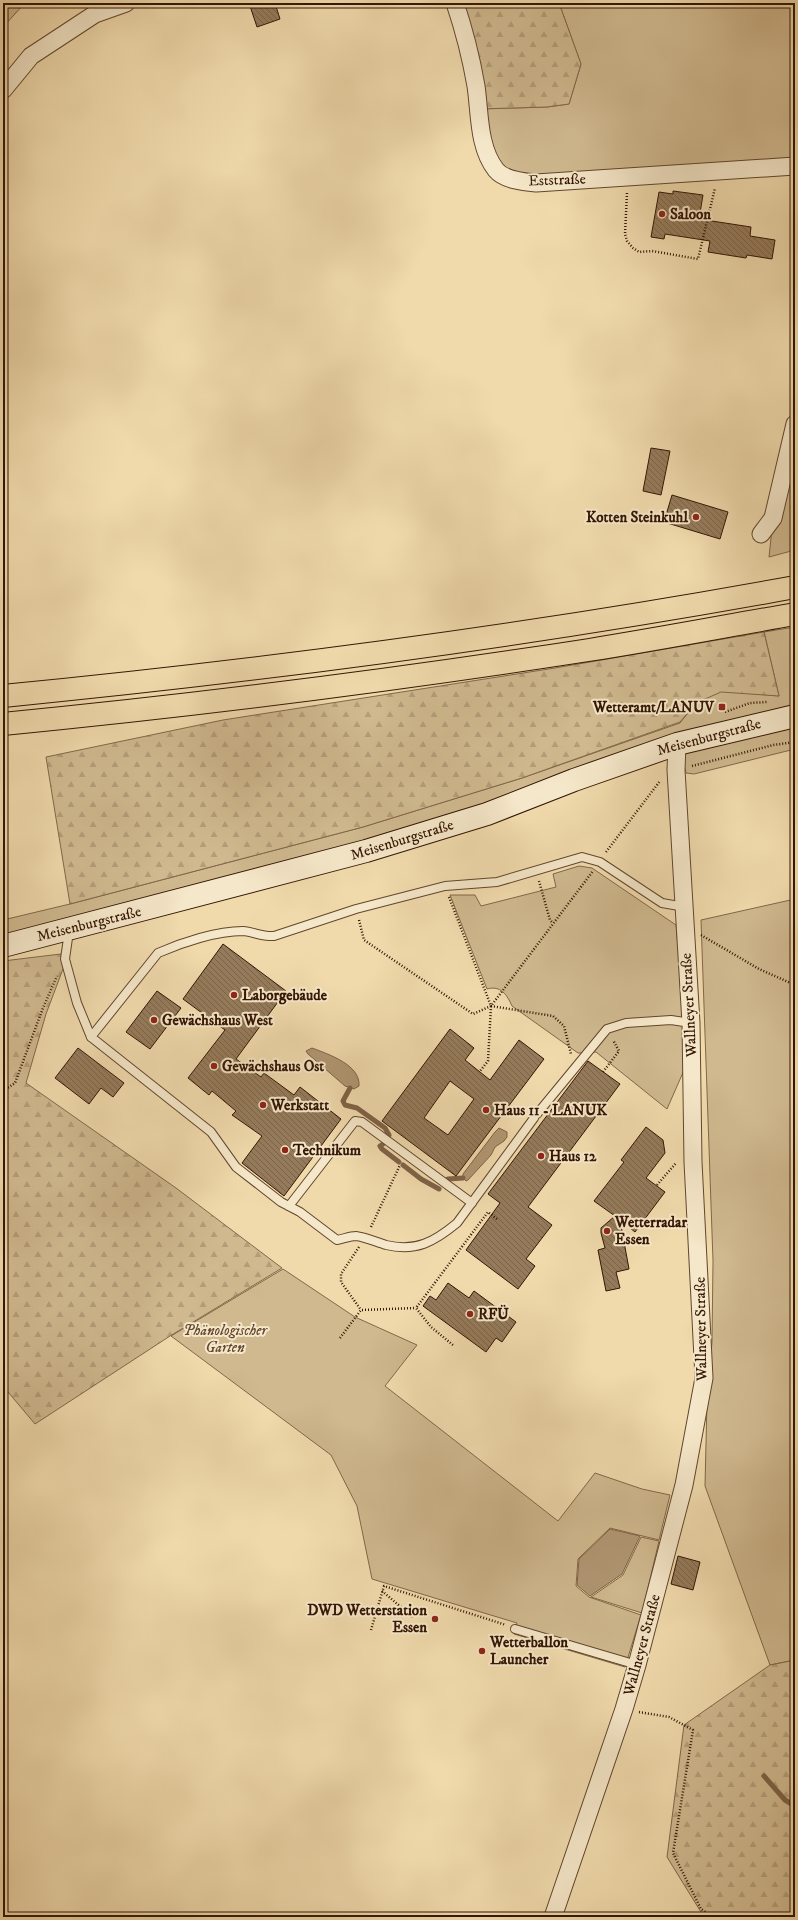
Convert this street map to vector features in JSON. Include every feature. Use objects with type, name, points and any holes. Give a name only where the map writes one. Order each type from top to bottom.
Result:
[{"type":"highway","points":[[3,696],[116,685],[354,655],[692,606],[795,587]]},
{"type":"highway","points":[[3,724],[118,712],[358,683],[589,650],[795,614]]},
{"type":"main road","name":"Meisenburgstraße","points":[[3,946],[69,930],[374,849],[487,814],[574,780],[677,744],[795,716]]},
{"type":"street","points":[[3,90],[31,56],[95,14],[126,3]]},
{"type":"street","name":"Eststraße","points":[[455,3],[465,32],[476,84],[485,153],[497,172],[513,179],[536,183],[795,166]]},
{"type":"street","points":[[762,534],[773,518],[795,424]]},
{"type":"street","name":"Wallneyer Straße","points":[[553,1917],[624,1709],[637,1665],[684,1485],[704,1378],[693,1162],[691,1023],[676,770],[677,744]]},
{"type":"lane","points":[[91,1037],[158,953],[173,946],[225,932],[245,931],[265,937],[274,936],[356,909],[445,886],[496,882],[582,857],[600,862],[662,904],[685,907]]},
{"type":"lane","points":[[69,930],[65,959],[77,1003],[91,1037],[211,1132],[236,1168],[281,1202],[300,1212],[337,1240],[356,1236],[403,1248],[416,1247],[443,1234],[457,1223],[535,1116],[607,1029],[626,1023],[671,1020],[691,1023]]},
{"type":"lane","points":[[289,1206],[355,1121],[362,1122],[472,1203]]},
{"type":"lane","points":[[515,1629],[637,1665]]},
{"type":"path","points":[[627,176],[627,241],[633,248],[640,252],[652,251],[698,259],[715,192],[714,171]]},
{"type":"path","points":[[676,770],[773,745],[795,742]]},
{"type":"path","points":[[356,909],[364,940],[473,1014],[491,1006],[661,779]]},
{"type":"path","points":[[536,871],[550,920],[553,923]]},
{"type":"path","points":[[445,886],[491,1006],[488,1061],[480,1071]]},
{"type":"path","points":[[685,926],[759,969],[795,985]]},
{"type":"path","points":[[3,1091],[15,1083],[43,1008],[65,959]]},
{"type":"path","points":[[491,1006],[553,1016],[558,1019],[564,1026],[573,1060],[572,1072]]},
{"type":"path","points":[[603,1072],[619,1051],[607,1029]]},
{"type":"path","points":[[360,1310],[342,1282],[341,1274],[365,1239],[406,1154]]},
{"type":"path","points":[[657,1186],[664,1177]]},
{"type":"path","points":[[360,1310],[416,1308],[488,1212],[498,1220]]},
{"type":"path","points":[[416,1308],[431,1327],[453,1345]]},
{"type":"path","points":[[340,1338],[360,1310]]},
{"type":"path","points":[[371,1630],[384,1586],[505,1624],[515,1629]]},
{"type":"path","points":[[382,1591],[414,1618]]},
{"type":"path","points":[[396,1615],[402,1608]]},
{"type":"path","points":[[624,1709],[669,1717],[693,1730],[673,1853],[701,1909],[713,1917]]},
{"type":"green space","points":[[3,3],[25,3],[3,27]]},
{"type":"green space","points":[[455,3],[559,3],[581,64],[569,104],[547,107],[479,109]]},
{"type":"green space","points":[[559,3],[795,3],[795,165],[536,183],[497,171],[479,109],[547,107],[569,104],[581,64]]},
{"type":"green space","points":[[795,428],[795,550],[769,557],[773,519]]},
{"type":"green space","points":[[795,627],[795,749],[694,774],[686,773],[679,743],[486,811],[3,944],[3,920],[70,904],[363,827],[522,778],[680,723],[696,703],[721,691],[779,696],[764,632]]},
{"type":"green space","points":[[764,632],[779,696],[721,692],[696,703],[680,722],[522,778],[363,827],[70,904],[46,757],[223,720],[555,668]]},
{"type":"green space","points":[[579,866],[592,868],[676,925],[688,1061],[667,1109],[596,1052],[578,1053],[512,1006],[503,992],[496,988],[487,989],[450,895],[475,895],[481,906],[556,887],[553,874]]},
{"type":"green space","points":[[795,899],[795,1660],[770,1665],[705,1486],[707,1401],[712,1342],[713,1261],[701,920]]},
{"type":"green space","points":[[69,953],[46,1014],[26,1083],[176,1188],[282,1268],[170,1336],[35,1424],[3,1386],[3,961]]},
{"type":"green space","name":"Phänologischer Garten","points":[[283,1269],[355,1317],[417,1345],[385,1386],[558,1521],[595,1473],[642,1489],[670,1495],[659,1540],[610,1528],[578,1559],[576,1586],[589,1597],[641,1615],[625,1667],[514,1634],[517,1623],[372,1579],[357,1506],[331,1455],[171,1336]]},
{"type":"green space","points":[[641,1537],[659,1541],[642,1613],[591,1597],[623,1575]]},
{"type":"green space","points":[[795,1660],[795,1917],[704,1917],[667,1857],[684,1725],[770,1665]]},
{"type":"shaded area","points":[[312,1048],[334,1057],[349,1066],[355,1072],[359,1086],[354,1089],[345,1086],[308,1054],[306,1051]]},
{"type":"shaded area","points":[[499,1128],[507,1132],[507,1137],[495,1147],[491,1155],[466,1181],[463,1178],[463,1174]]},
{"type":"shaded area","points":[[610,1529],[640,1536],[622,1574],[590,1596],[577,1585],[579,1559]]},
{"type":"building","points":[[249,3],[275,3],[280,19],[257,27]]},
{"type":"building","points":[[673,191],[703,195],[699,219],[751,227],[750,236],[775,240],[772,259],[747,255],[746,258],[708,252],[710,241],[665,234],[664,239],[651,237],[659,192],[673,194]]},
{"type":"building","points":[[651,448],[670,451],[661,495],[643,491]]},
{"type":"building","name":"Kotten Steinkuhl","points":[[672,495],[728,512],[720,539],[664,522]]},
{"type":"building","points":[[223,944],[286,991],[236,1059],[261,1077],[264,1073],[294,1095],[300,1087],[341,1119],[284,1196],[242,1163],[262,1136],[232,1115],[236,1111],[212,1091],[209,1095],[188,1078],[225,1030],[183,999]]},
{"type":"building","name":"Gewächshaus West","points":[[157,991],[181,1008],[150,1049],[126,1032]]},
{"type":"building","name":"Haus 11 - LANUK","points":[[450,1029],[474,1048],[465,1060],[490,1080],[519,1040],[544,1059],[456,1176],[382,1121]],"holes":[[[450,1081],[474,1099],[448,1135],[424,1118]]]},
{"type":"building","points":[[78,1048],[124,1083],[113,1097],[101,1088],[89,1104],[55,1078]]},
{"type":"building","name":"Haus 12","points":[[588,1061],[620,1084],[528,1207],[552,1225],[526,1259],[535,1266],[518,1289],[466,1250],[500,1203],[488,1194]]},
{"type":"building","points":[[646,1127],[663,1140],[665,1153],[646,1178],[665,1192],[635,1232],[620,1220],[629,1269],[616,1272],[620,1288],[606,1291],[598,1250],[605,1248],[601,1228],[615,1216],[594,1201],[624,1162],[621,1160]]},
{"type":"building","name":"RFÜ","points":[[448,1283],[469,1298],[474,1291],[516,1322],[502,1342],[496,1338],[486,1352],[423,1306],[430,1296],[436,1300]]},
{"type":"building","points":[[678,1556],[700,1562],[693,1590],[671,1584]]},
{"type":"waterway","points":[[350,1088],[343,1101],[345,1105],[357,1108],[385,1128],[389,1135]]},
{"type":"waterway","points":[[383,1144],[380,1146],[382,1149],[399,1162]]},
{"type":"waterway","points":[[403,1165],[421,1179],[439,1189]]},
{"type":"waterway","points":[[448,1179],[463,1178]]},
{"type":"waterway","points":[[764,1776],[785,1800],[795,1806]]},
{"type":"place","name":"Saloon","points":[[662,214]]},
{"type":"place","name":"Kotten Steinkuhl","points":[[696,517]]},
{"type":"place","name":"Wetteramt/LANUV","points":[[722,707]]},
{"type":"place","name":"Laborgebäude","points":[[234,995]]},
{"type":"place","name":"Gewächshaus West","points":[[154,1020]]},
{"type":"place","name":"Gewächshaus Ost","points":[[214,1066]]},
{"type":"place","name":"Werkstatt","points":[[263,1105]]},
{"type":"place","name":"Haus 11 - LANUK","points":[[486,1110]]},
{"type":"place","name":"Technikum","points":[[285,1150]]},
{"type":"place","name":"Haus 12","points":[[541,1156]]},
{"type":"place","name":"Wetterradar Essen","points":[[607,1231]]},
{"type":"place","name":"RFÜ","points":[[470,1314]]},
{"type":"place","name":"DWD Wetterstation Essen","points":[[435,1619]]},
{"type":"place","name":"Wetterballon Launcher","points":[[482,1651]]}]
